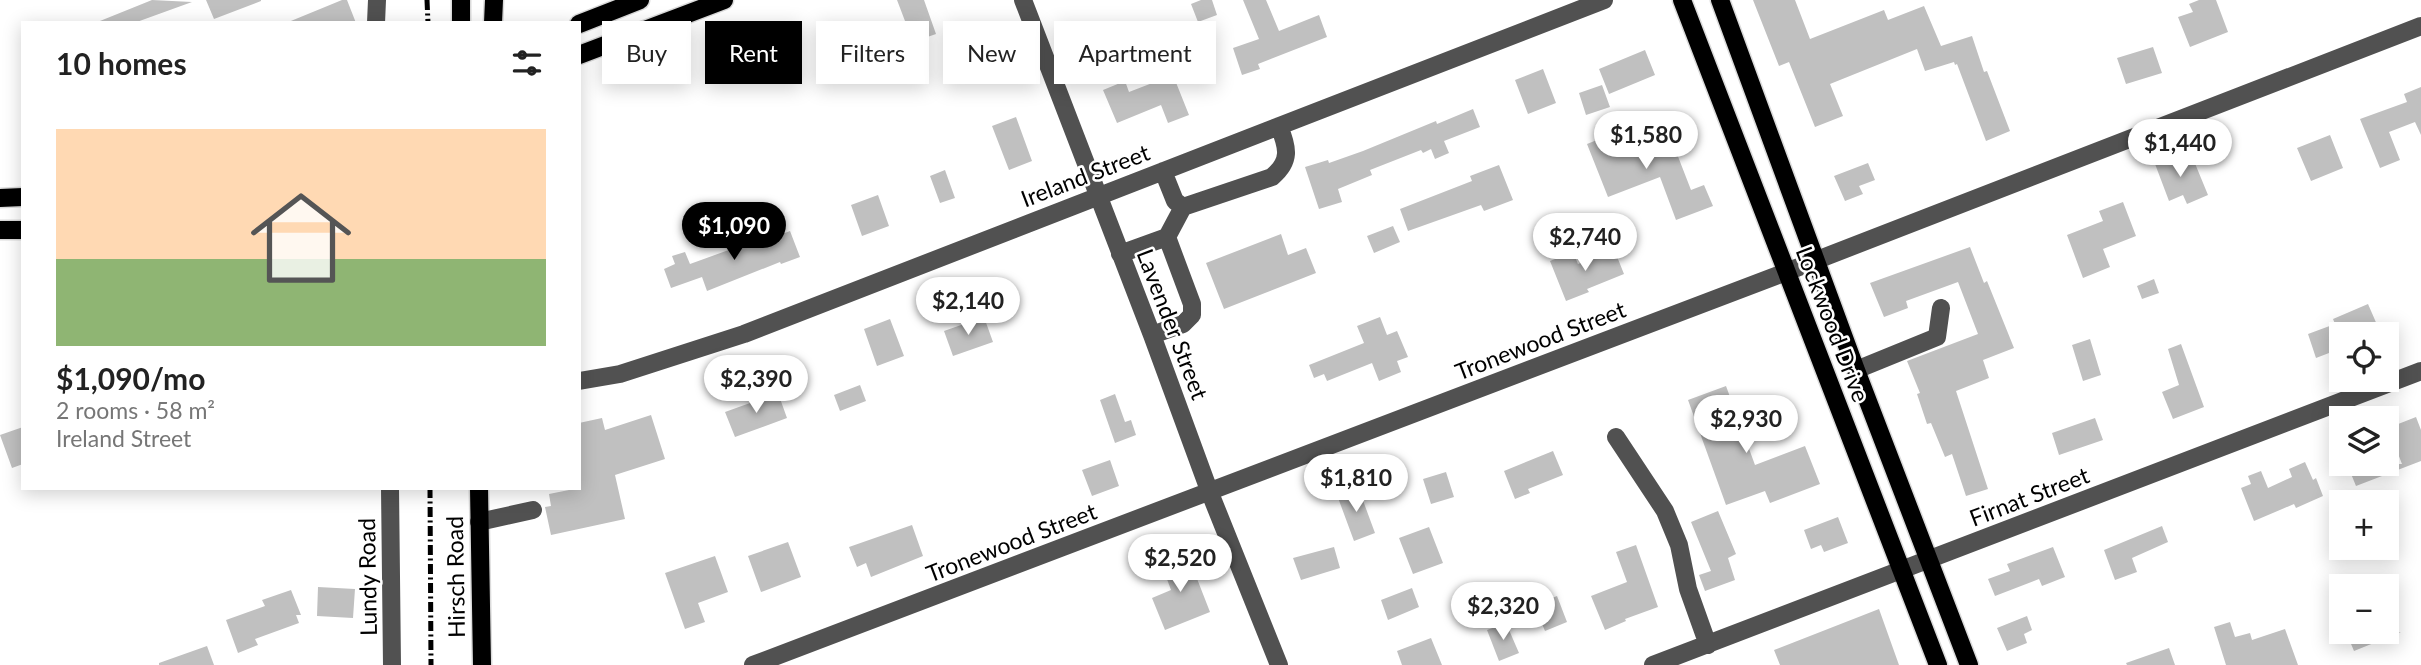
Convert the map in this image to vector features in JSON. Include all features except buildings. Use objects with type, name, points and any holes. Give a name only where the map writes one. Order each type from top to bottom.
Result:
[{"type":"main road","points":[[461,0],[461,21]]},
{"type":"main road","points":[[494,0],[494,21]]},
{"type":"main road","points":[[581,23],[640,0]]},
{"type":"main road","points":[[581,54],[724,0]]},
{"type":"main road","name":"Lockwood Drive","points":[[1682,0],[1938,665]]},
{"type":"main road","name":"Lockwood Drive","points":[[1720,0],[1815,261],[1969,665]]},
{"type":"main road","points":[[0,198],[21,197]]},
{"type":"main road","points":[[0,230],[21,230]]},
{"type":"main road","name":"Hirsch Road","points":[[479,490],[482,665]]},
{"type":"street","points":[[376,21],[377,0]]},
{"type":"street","name":"Lavender Street","points":[[1023,0],[1210,493],[1279,665]]},
{"type":"street","name":"Ireland Street","points":[[581,381],[621,374],[744,334],[1604,0]]},
{"type":"street","name":"Tronewood Street","points":[[753,665],[1210,493],[2421,26]]},
{"type":"street","points":[[1120,254],[1167,236],[1183,207],[1272,177],[1283,167],[1286,152],[1279,126]]},
{"type":"street","points":[[1163,171],[1175,201],[1183,207]]},
{"type":"street","points":[[1152,335],[1183,324],[1192,315],[1192,304],[1167,236]]},
{"type":"street","points":[[1856,370],[1937,337],[1941,308]]},
{"type":"street","name":"Firnat Street","points":[[1653,665],[2421,371]]},
{"type":"street","points":[[1616,437],[1665,511],[1679,545],[1688,589],[1707,645]]},
{"type":"street","name":"Lundy Road","points":[[390,490],[392,665]]},
{"type":"street","points":[[479,522],[533,510]]},
{"type":"railway","points":[[427,0],[428,21]]},
{"type":"railway","points":[[430,490],[431,665]]}]
